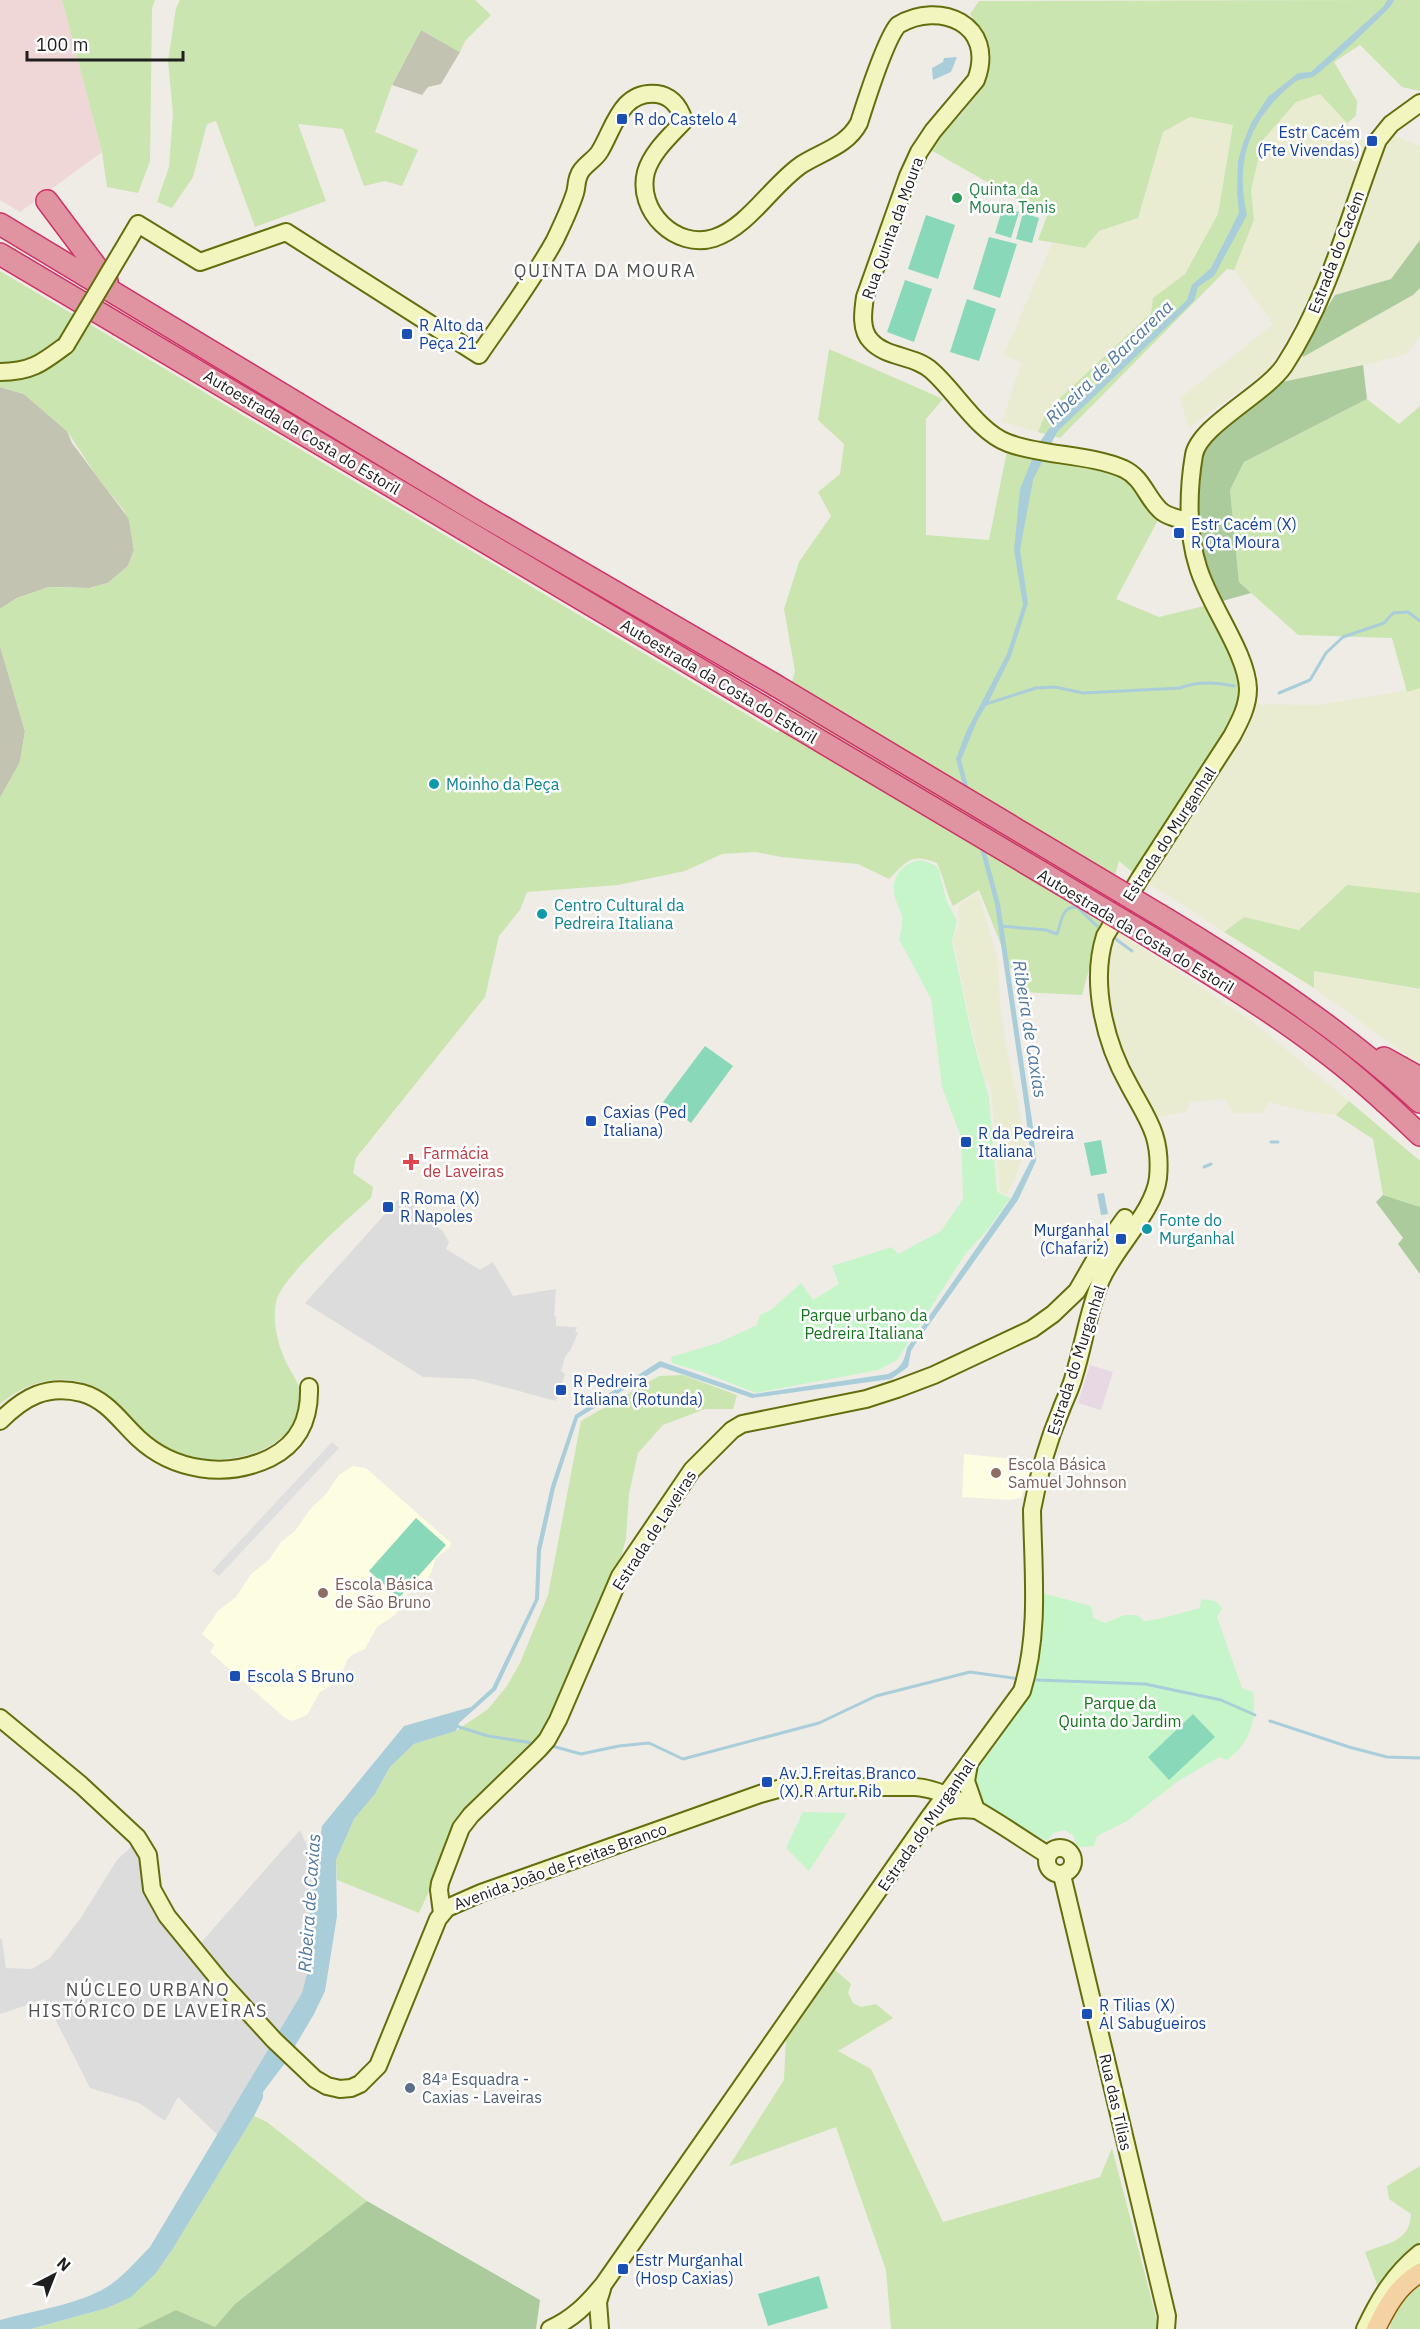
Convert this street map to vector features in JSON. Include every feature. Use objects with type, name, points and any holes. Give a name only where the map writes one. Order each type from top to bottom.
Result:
[{"type":"highway","points":[[47,201],[117,293]]},
{"type":"highway","name":"Autoestrada da Costa do Estoril","points":[[0,224],[477,512],[775,685],[1235,961],[1333,1029],[1420,1102]]},
{"type":"highway","name":"Autoestrada da Costa do Estoril","points":[[0,254],[1215,977],[1319,1047],[1385,1101],[1420,1135]]},
{"type":"highway","points":[[1333,1029],[1420,1078]]},
{"type":"main road","points":[[1376,2329],[1384,2311],[1403,2284],[1420,2273]]},
{"type":"street","name":"Rua Quinta da Moura","points":[[0,372],[20,372],[43,362],[66,345],[138,224],[200,262],[286,232],[479,355],[522,293],[555,239],[575,192],[579,174],[599,153],[619,112],[635,98],[653,94],[669,98],[681,112],[684,121],[652,158],[645,175],[645,194],[653,214],[662,225],[676,235],[690,239],[712,238],[736,227],[780,182],[801,165],[846,139],[855,131],[892,33],[906,17],[933,6],[957,12],[969,20],[975,28],[981,51],[980,70],[976,80],[926,141],[911,168],[865,297],[866,335],[879,348],[932,370],[991,434],[1005,442],[1124,469],[1142,483],[1160,510],[1169,516],[1190,521]]},
{"type":"street","name":"Estrada do Cacém","points":[[1190,521],[1194,457],[1198,445],[1206,434],[1267,386],[1284,366],[1329,277],[1378,140],[1391,124],[1420,102]]},
{"type":"street","name":"Estrada do Murganhal","points":[[569,2329],[572,2322],[591,2310],[603,2285],[928,1819],[1023,1691],[1030,1667],[1033,1624],[1032,1510],[1034,1497],[1053,1433],[1074,1376],[1098,1287],[1151,1199],[1158,1179],[1158,1160],[1152,1127],[1113,1051],[1104,1019],[1100,981],[1102,945],[1105,936],[1140,878],[1232,736],[1240,721],[1247,697],[1245,668],[1198,570],[1190,533],[1190,521]]},
{"type":"street","name":"Estrada de Laveiras","points":[[442,1913],[440,1883],[461,1828],[471,1815],[547,1740],[558,1720],[615,1585],[692,1470],[732,1430],[742,1424],[866,1399],[897,1389],[934,1375],[1032,1329],[1053,1314],[1077,1291],[1096,1258],[1125,1218]]},
{"type":"street","points":[[0,1421],[19,1402],[33,1395],[45,1391],[81,1393],[98,1400],[138,1438],[165,1458],[200,1468],[235,1469],[261,1462],[285,1448],[307,1414],[309,1387]]},
{"type":"street","name":"Avenida João de Freitas Branco","points":[[0,1718],[127,1826],[148,1855],[152,1889],[167,1916],[221,1982],[274,2040],[315,2079],[327,2086],[340,2089],[351,2088],[368,2078],[383,2057],[442,1913],[452,1905],[775,1789],[925,1787],[946,1794]]},
{"type":"street","points":[[969,1764],[966,1781],[976,1810]]},
{"type":"street","points":[[907,1787],[921,1795],[926,1801],[929,1810],[928,1819]]},
{"type":"street","points":[[946,1794],[976,1810]]},
{"type":"street","points":[[928,1819],[944,1811],[957,1808],[976,1810]]},
{"type":"street","name":"Rua das Tílias","points":[[976,1810],[1048,1855],[1053,1850],[1061,1848],[1072,1855],[1072,1867],[1062,1875],[1167,2316],[1166,2329]]},
{"type":"street","points":[[1365,2329],[1388,2285],[1405,2265],[1420,2253]]},
{"type":"street","name":"Estrada do Murganhal","points":[[550,2329],[591,2310]]},
{"type":"street","name":"Estrada do Murganhal","points":[[587,2329],[594,2323],[591,2310]]},
{"type":"street","points":[[591,2310],[600,2329]]},
{"type":"shaded area","points":[[0,0],[62,0],[102,152],[20,212],[0,200]]},
{"type":"shaded area","points":[[421,30],[460,52],[441,84],[428,87],[422,95],[392,85]]},
{"type":"shaded area","points":[[1320,94],[1366,143],[1311,297],[1269,369],[1189,428],[1180,398],[1273,324],[1234,270],[1254,220],[1251,190],[1263,140],[1296,102]]},
{"type":"shaded area","points":[[1190,117],[1233,125],[1218,214],[1185,275],[1153,298],[1151,313],[1047,410],[1038,432],[1002,422],[1021,363],[1004,354],[1052,243],[1085,248],[1099,231],[1138,218],[1163,132]]},
{"type":"shaded area","points":[[1388,133],[1420,146],[1420,240],[1391,279],[1335,295],[1351,233]]},
{"type":"shaded area","points":[[1420,288],[1420,335],[1407,354],[1330,374],[1282,382],[1302,347],[1303,357],[1413,295]]},
{"type":"shaded area","points":[[0,387],[24,394],[67,431],[72,443],[129,519],[134,550],[128,566],[108,583],[89,588],[49,587],[17,598],[0,609]]},
{"type":"shaded area","points":[[0,646],[25,731],[20,762],[0,798]]},
{"type":"shaded area","points":[[1420,688],[1420,893],[1347,885],[1299,930],[1244,917],[1224,932],[1140,878],[1246,704],[1315,705]]},
{"type":"shaded area","points":[[978,893],[998,959],[1000,1005],[1005,1039],[1025,1138],[1023,1159],[1007,1195],[1000,1191],[991,1089],[984,1077],[953,939],[959,926],[958,905]]},
{"type":"shaded area","points":[[1119,932],[1252,1021],[1349,1101],[1336,1115],[1309,1112],[1268,1102],[1263,1113],[1234,1113],[1225,1099],[1190,1102],[1186,1112],[1158,1117],[1133,1083],[1105,1000],[1108,951]]},
{"type":"shaded area","points":[[1314,971],[1420,990],[1420,1065],[1314,988]]},
{"type":"shaded area","points":[[404,1193],[443,1232],[449,1242],[446,1249],[480,1270],[493,1262],[513,1296],[556,1289],[554,1316],[556,1326],[577,1327],[575,1332],[578,1333],[565,1357],[561,1371],[565,1374],[556,1401],[474,1379],[423,1377],[305,1303]]},
{"type":"shaded area","points":[[1090,1365],[1113,1372],[1101,1410],[1078,1403]]},
{"type":"shaded area","points":[[332,1442],[339,1448],[219,1576],[212,1571]]},
{"type":"shaded area","name":"Escola Básica Samuel Johnson","points":[[964,1454],[1033,1461],[1021,1498],[1011,1500],[962,1497]]},
{"type":"shaded area","name":"Escola Básica de São Bruno","points":[[353,1466],[366,1468],[451,1543],[450,1547],[436,1558],[426,1580],[405,1596],[404,1603],[395,1615],[377,1627],[365,1649],[347,1660],[341,1676],[320,1692],[307,1715],[292,1721],[285,1718],[210,1652],[215,1645],[202,1634],[218,1611],[236,1597],[251,1574],[269,1560],[281,1542],[295,1531],[339,1475]]},
{"type":"shaded area","name":"NÚCLEO URBANO HISTÓRICO DE LAVEIRAS","points":[[300,1830],[310,1853],[320,1889],[318,1970],[227,2144],[178,2097],[165,2121],[139,2103],[90,2088],[45,1999],[0,2014],[0,1939],[2,1939],[6,1968],[32,1969],[50,1958],[80,1919],[117,1860],[132,1846],[144,1853],[143,1892],[191,1954]]},
{"type":"green space","points":[[62,0],[155,0],[152,8],[150,161],[138,193],[107,187],[102,152]]},
{"type":"green space","points":[[180,0],[475,0],[491,15],[465,41],[460,52],[421,30],[392,85],[375,132],[418,150],[402,186],[385,181],[364,186],[343,129],[298,124],[326,201],[255,227],[216,121],[207,124],[193,177],[172,208],[157,202],[169,167],[173,114],[168,61],[176,8]]},
{"type":"green space","points":[[1420,0],[1420,91],[1402,87],[1360,45],[1334,62],[1357,101],[1356,116],[1347,123],[1320,94],[1296,102],[1263,140],[1251,190],[1254,220],[1234,270],[1227,269],[1060,438],[1038,432],[1047,410],[1151,313],[1153,298],[1185,274],[1218,214],[1233,125],[1190,117],[1163,132],[1138,218],[1099,231],[1085,248],[1038,240],[1047,216],[929,149],[971,102],[987,74],[990,60],[989,47],[984,34],[970,14],[979,1]]},
{"type":"green space","points":[[1003,207],[1019,212],[1011,238],[995,233]]},
{"type":"green space","points":[[1023,213],[1039,218],[1032,243],[1016,239]]},
{"type":"green space","points":[[926,215],[955,225],[938,279],[908,269]]},
{"type":"green space","points":[[989,237],[1017,244],[1000,298],[973,289]]},
{"type":"green space","points":[[1420,240],[1420,288],[1413,295],[1303,357],[1302,347],[1335,295],[1391,279]]},
{"type":"green space","points":[[0,271],[778,733],[795,671],[784,609],[799,562],[831,516],[818,492],[840,474],[844,444],[818,420],[829,349],[943,399],[926,419],[926,535],[989,540],[1007,451],[1123,476],[1131,483],[1158,520],[1116,599],[1159,617],[1212,604],[1247,697],[1140,878],[1119,861],[1082,995],[1020,992],[979,890],[953,906],[937,863],[928,860],[910,860],[889,879],[858,864],[781,857],[756,852],[722,854],[685,871],[618,885],[527,892],[520,910],[499,936],[485,997],[356,1158],[353,1173],[373,1187],[371,1198],[303,1263],[281,1291],[276,1302],[275,1318],[279,1342],[301,1397],[295,1421],[284,1435],[271,1445],[242,1457],[209,1459],[178,1453],[163,1446],[145,1434],[112,1399],[84,1383],[70,1380],[41,1382],[26,1387],[0,1404],[0,798],[20,762],[25,731],[0,646],[0,609],[17,598],[49,587],[89,588],[108,583],[128,566],[134,550],[129,520],[123,509],[100,481],[67,431],[24,394],[0,387],[0,379],[20,379],[39,373],[57,363],[73,350],[60,342],[37,359],[0,367]]},
{"type":"green space","points":[[905,280],[932,289],[914,342],[887,332]]},
{"type":"green space","points":[[967,299],[996,309],[979,361],[950,352]]},
{"type":"green space","points":[[1363,365],[1367,399],[1244,462],[1230,490],[1239,582],[1251,593],[1212,604],[1190,521],[1205,445],[1282,382]]},
{"type":"green space","points":[[1367,399],[1399,424],[1420,406],[1420,688],[1407,692],[1392,638],[1298,635],[1239,582],[1230,490],[1244,462]]},
{"type":"green space","name":"Parque urbano da Pedreira Italiana","points":[[921,860],[935,865],[939,870],[946,900],[957,921],[952,941],[972,1036],[989,1098],[997,1192],[1010,1198],[989,1228],[966,1253],[897,1360],[878,1370],[756,1393],[672,1363],[671,1357],[718,1343],[757,1325],[760,1315],[771,1310],[801,1283],[813,1300],[839,1284],[832,1266],[892,1247],[898,1254],[941,1231],[963,1199],[961,1137],[942,1087],[931,999],[899,939],[902,919],[895,896],[895,881],[900,870],[909,863]]},
{"type":"green space","points":[[1347,885],[1420,893],[1420,989],[1314,971],[1314,988],[1224,932],[1244,917],[1299,930]]},
{"type":"green space","points":[[705,1046],[733,1066],[691,1123],[663,1102]]},
{"type":"green space","points":[[1349,1101],[1420,1161],[1420,1207],[1383,1195],[1373,1139],[1336,1115]]},
{"type":"green space","points":[[1101,1140],[1107,1173],[1091,1176],[1084,1143]]},
{"type":"green space","points":[[1383,1195],[1420,1207],[1420,1274],[1398,1244],[1403,1238],[1376,1202]]},
{"type":"green space","points":[[683,1375],[737,1395],[733,1409],[705,1409],[663,1425],[638,1453],[629,1494],[626,1539],[617,1570],[545,1737],[464,1815],[419,1913],[337,1880],[336,1860],[354,1819],[375,1794],[390,1767],[414,1744],[456,1731],[488,1709],[507,1686],[520,1663],[548,1595],[581,1421],[659,1376]]},
{"type":"green space","points":[[416,1518],[446,1545],[399,1598],[369,1571]]},
{"type":"green space","name":"Parque da Quinta do Jardim","points":[[1038,1592],[1091,1606],[1094,1618],[1105,1623],[1125,1615],[1137,1615],[1144,1621],[1159,1619],[1200,1608],[1201,1599],[1215,1601],[1222,1608],[1217,1617],[1242,1688],[1253,1692],[1253,1721],[1247,1738],[1235,1753],[1227,1760],[1219,1757],[1177,1782],[1127,1821],[1097,1836],[1094,1846],[1077,1846],[1073,1835],[1064,1830],[1053,1833],[1048,1841],[1039,1837],[986,1805],[973,1788],[976,1772],[1026,1701],[1033,1684],[1038,1651]]},
{"type":"green space","points":[[1193,1714],[1215,1737],[1169,1780],[1148,1757]]},
{"type":"green space","points":[[803,1812],[847,1813],[809,1871],[786,1848]]},
{"type":"green space","points":[[833,1968],[851,1984],[848,1993],[853,2003],[861,2007],[876,2004],[893,2018],[838,2051],[871,2069],[943,2222],[1100,2177],[1112,2148],[1158,2329],[891,2329],[886,2270],[836,2127],[729,2166],[784,2080],[786,2037]]},
{"type":"green space","points":[[254,2116],[267,2122],[367,2201],[235,2304],[215,2327],[176,2310],[137,2329],[31,2329],[107,2308],[156,2273]]},
{"type":"green space","points":[[1420,2166],[1420,2329],[1390,2329],[1391,2322],[1365,2252],[1396,2240],[1406,2230],[1411,2214],[1389,2199],[1387,2186]]},
{"type":"green space","points":[[367,2201],[540,2300],[536,2329],[137,2329],[176,2310],[215,2327],[235,2304]]},
{"type":"green space","points":[[819,2276],[828,2308],[768,2326],[758,2294]]},
{"type":"water","points":[[1387,0],[1394,0],[1391,6],[1345,50],[1314,77],[1295,82],[1267,110],[1257,125],[1245,158],[1243,176],[1247,215],[1214,276],[1198,287],[1194,301],[1057,432],[1033,480],[1020,550],[1028,603],[1011,656],[977,721],[961,760],[1000,904],[1033,1127],[1036,1161],[1018,1200],[916,1343],[911,1351],[908,1367],[891,1379],[752,1398],[661,1367],[578,1418],[555,1488],[541,1551],[539,1599],[496,1690],[459,1723],[456,1731],[414,1744],[390,1767],[375,1794],[354,1819],[336,1860],[337,1916],[325,1991],[285,2063],[263,2092],[263,2098],[254,2116],[172,2250],[156,2273],[131,2297],[107,2308],[31,2329],[0,2329],[0,2320],[64,2304],[100,2291],[120,2277],[150,2247],[302,1993],[307,1974],[305,1948],[322,1826],[404,1726],[471,1707],[492,1688],[535,1599],[537,1548],[551,1486],[575,1415],[660,1361],[754,1394],[888,1374],[901,1364],[907,1348],[1012,1197],[1031,1160],[1025,1108],[995,904],[956,759],[966,732],[1007,654],[1023,605],[1014,550],[1020,489],[1039,443],[1049,429],[1187,300],[1192,285],[1211,268],[1239,213],[1238,162],[1242,146],[1251,123],[1268,97],[1298,73],[1311,72],[1384,6]]},
{"type":"water","points":[[957,57],[951,72],[933,80],[932,68],[943,62],[944,58]]},
{"type":"water","points":[[1104,1193],[1108,1214],[1101,1215],[1097,1194]]},
{"type":"waterway","points":[[1279,693],[1310,680],[1326,653],[1343,637],[1384,623],[1393,613],[1408,612],[1420,621]]},
{"type":"waterway","points":[[986,704],[1036,688],[1055,687],[1083,693],[1180,688],[1207,683],[1234,686]]},
{"type":"waterway","points":[[1000,926],[1046,930],[1057,934],[1065,912],[1072,907],[1077,907],[1097,926]]},
{"type":"waterway","points":[[1113,937],[1132,951]]},
{"type":"waterway","points":[[1271,1142],[1278,1142]]},
{"type":"waterway","points":[[1204,1167],[1211,1164]]},
{"type":"waterway","points":[[552,1746],[581,1754],[619,1746],[649,1743],[683,1759],[819,1723],[876,1696],[970,1672],[1019,1679]]},
{"type":"waterway","points":[[1037,1680],[1145,1684],[1221,1700],[1255,1715]]},
{"type":"waterway","points":[[1270,1721],[1387,1757],[1420,1758]]},
{"type":"waterway","points":[[456,1726],[488,1736],[533,1743]]},
{"type":"place","name":"R do Castelo 4","points":[[622,119]]},
{"type":"place","name":"Estr Cacém (Fte Vivendas)","points":[[1372,141]]},
{"type":"place","name":"Quinta da Moura Tenis","points":[[957,198]]},
{"type":"place","name":"R Alto da Peça 21","points":[[407,334]]},
{"type":"place","name":"Estr Cacém (X) R Qta Moura","points":[[1179,533]]},
{"type":"place","name":"Moinho da Peça","points":[[434,784]]},
{"type":"place","name":"Centro Cultural da Pedreira Italiana","points":[[542,914]]},
{"type":"place","name":"Caxias (Ped Italiana)","points":[[591,1121]]},
{"type":"place","name":"R da Pedreira Italiana","points":[[966,1142]]},
{"type":"place","name":"Farmácia de Laveiras","points":[[411,1162]]},
{"type":"place","name":"R Roma (X) R Napoles","points":[[388,1207]]},
{"type":"place","name":"Fonte do Murganhal","points":[[1147,1229]]},
{"type":"place","name":"Murganhal (Chafariz)","points":[[1121,1239]]},
{"type":"place","name":"R Pedreira Italiana (Rotunda)","points":[[561,1390]]},
{"type":"place","name":"Escola Básica Samuel Johnson","points":[[996,1473]]},
{"type":"place","name":"Escola Básica de São Bruno","points":[[323,1593]]},
{"type":"place","name":"Escola S Bruno","points":[[235,1676]]},
{"type":"place","name":"Av J Freitas Branco (X) R Artur Rib","points":[[767,1782]]},
{"type":"place","name":"R Tilias (X) Al Sabugueiros","points":[[1087,2014]]},
{"type":"place","name":"84ª Esquadra - Caxias - Laveiras","points":[[410,2088]]},
{"type":"place","name":"Estr Murganhal (Hosp Caxias)","points":[[623,2269]]},
{"type":"district","name":"QUINTA DA MOURA","points":[[605,270]]},
{"type":"district","name":"NÚCLEO URBANO HISTÓRICO DE LAVEIRAS","points":[[148,1999]]},
{"type":"water label","name":"Ribeira de Barcarena","points":[[1109,362]]},
{"type":"water label","name":"Ribeira de Caxias","points":[[1030,1029]]},
{"type":"water label","name":"Ribeira de Caxias","points":[[309,1903]]}]
